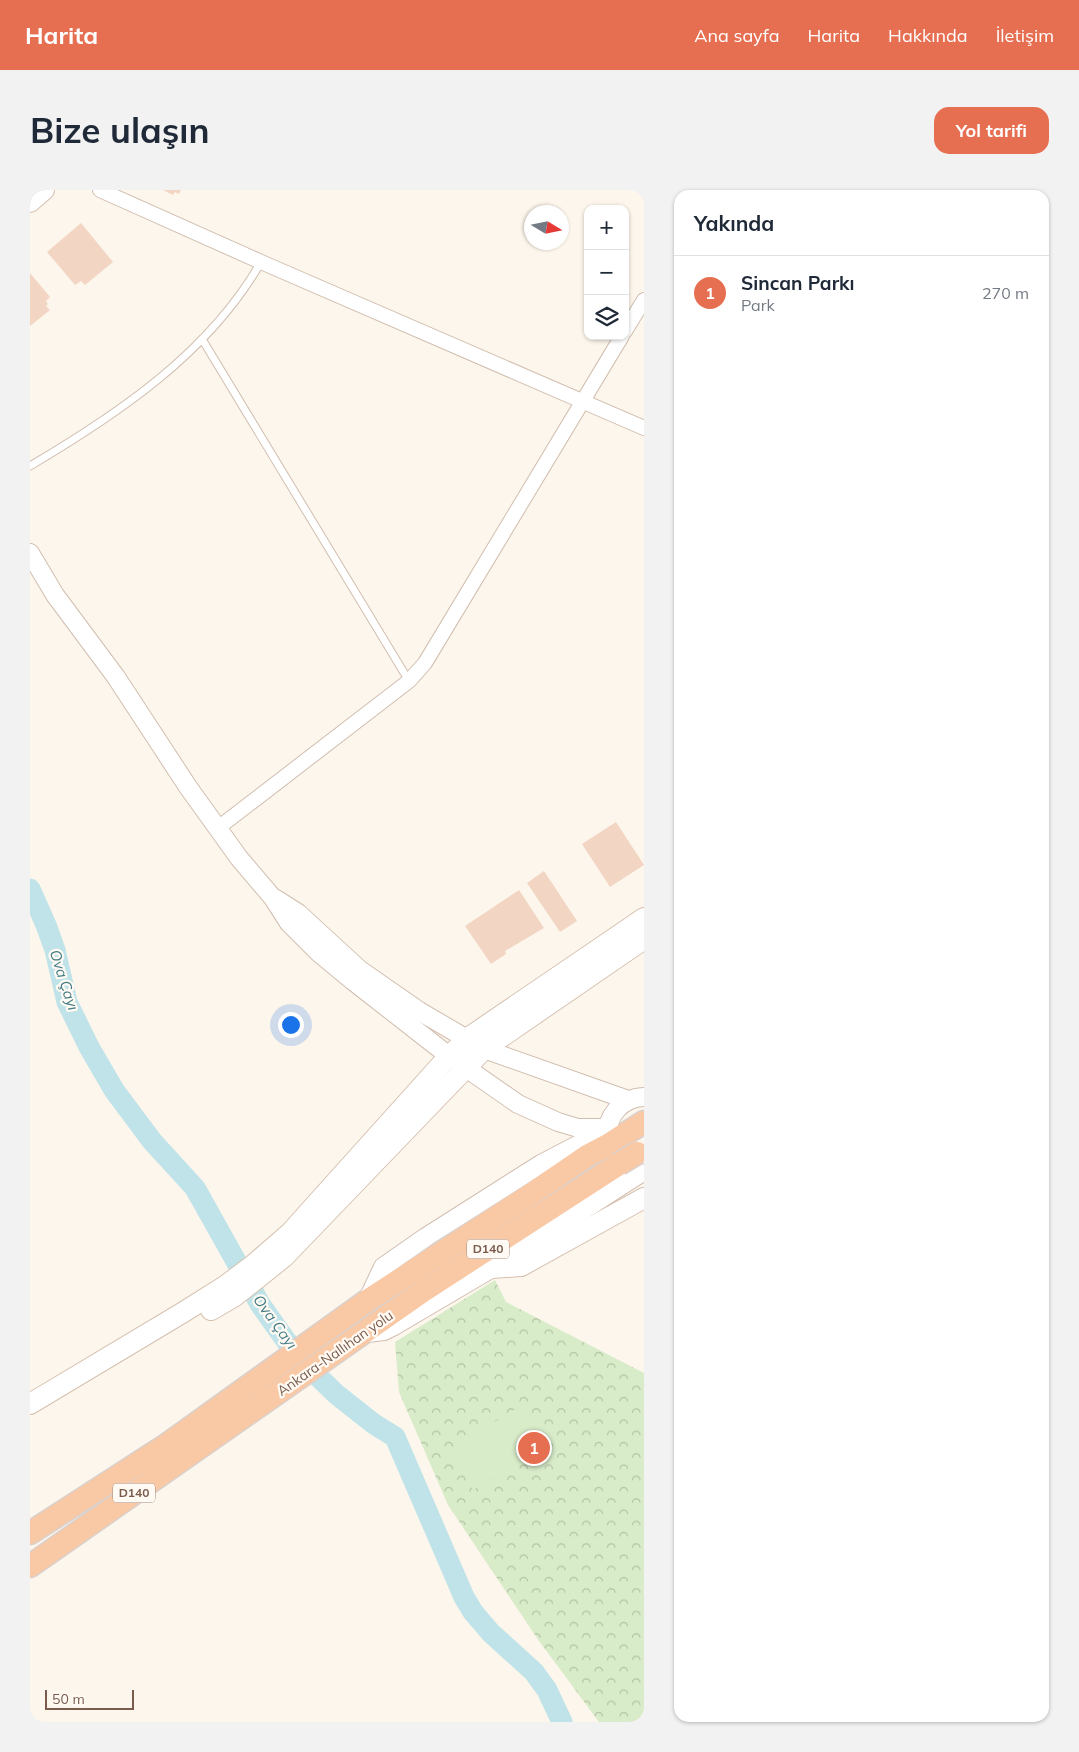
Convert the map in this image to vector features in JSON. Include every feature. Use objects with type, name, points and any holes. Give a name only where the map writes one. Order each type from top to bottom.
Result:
[{"type":"highway","name":"Ankara-Nallıhan yolu","points":[[30,1533],[168,1444],[367,1301],[527,1198],[587,1156],[644,1122]]},
{"type":"highway","name":"Ankara-Nallıhan yolu","points":[[610,1142],[644,1148]]},
{"type":"highway","name":"Ankara-Nallıhan yolu","points":[[30,1566],[447,1276],[600,1177],[610,1142]]},
{"type":"highway","points":[[587,1156],[600,1160],[603,1167],[600,1177]]},
{"type":"main road","points":[[30,202],[44,190]]},
{"type":"main road","points":[[30,1420],[235,1296],[284,1257],[466,1069],[476,1044],[644,918]]},
{"type":"main road","points":[[30,1404],[182,1313],[225,1286],[253,1265],[291,1232],[448,1056],[476,1044],[644,938]]},
{"type":"main road","points":[[491,1268],[521,1266],[644,1198]]},
{"type":"street","points":[[100,190],[260,262],[644,428]]},
{"type":"street","points":[[629,324],[644,300]]},
{"type":"street","points":[[218,828],[409,681],[425,664],[620,340]]},
{"type":"street","points":[[30,553],[55,595],[116,677],[218,828],[244,865],[273,898],[289,923],[318,952],[352,981],[466,1069],[518,1104],[610,1142]]},
{"type":"street","points":[[273,898],[298,913],[360,970],[418,1011],[476,1044],[636,1098]]},
{"type":"street","points":[[636,1098],[617,1109],[609,1121],[610,1142],[608,1144],[613,1156],[628,1170],[643,1173]]},
{"type":"street","points":[[367,1301],[383,1268],[426,1237],[541,1164],[610,1142]]},
{"type":"street","points":[[361,1335],[394,1326],[643,1173]]},
{"type":"lane","points":[[30,466],[84,434],[152,384],[202,339],[232,307],[260,262]]},
{"type":"lane","points":[[202,339],[409,681]]},
{"type":"green space","points":[[495,1280],[506,1302],[644,1373],[644,1722],[599,1722],[539,1641],[448,1505],[399,1392],[395,1342]]},
{"type":"green space","points":[[519,1407],[543,1447],[473,1490],[449,1450]]},
{"type":"building","points":[[163,190],[181,190],[179,194],[175,192],[173,195]]},
{"type":"building","points":[[81,223],[113,262],[85,285],[81,281],[75,285],[47,252]]},
{"type":"building","points":[[30,273],[50,297],[46,301],[48,304],[46,306],[50,310],[30,326]]},
{"type":"building","points":[[616,822],[644,865],[610,887],[582,844]]},
{"type":"building","points":[[544,871],[577,921],[560,932],[527,883]]},
{"type":"building","points":[[519,890],[544,928],[505,951],[506,954],[491,964],[465,926]]},
{"type":"waterway","name":"Ova Çayı","points":[[30,889],[55,950],[67,1002],[89,1047],[114,1090],[152,1141],[195,1188],[260,1304],[302,1361],[336,1394],[374,1424],[395,1437],[464,1597],[473,1612],[491,1633],[534,1672],[547,1690],[562,1722]]},
{"type":"place","name":"Sincan Parkı","points":[[534,1448]]}]
